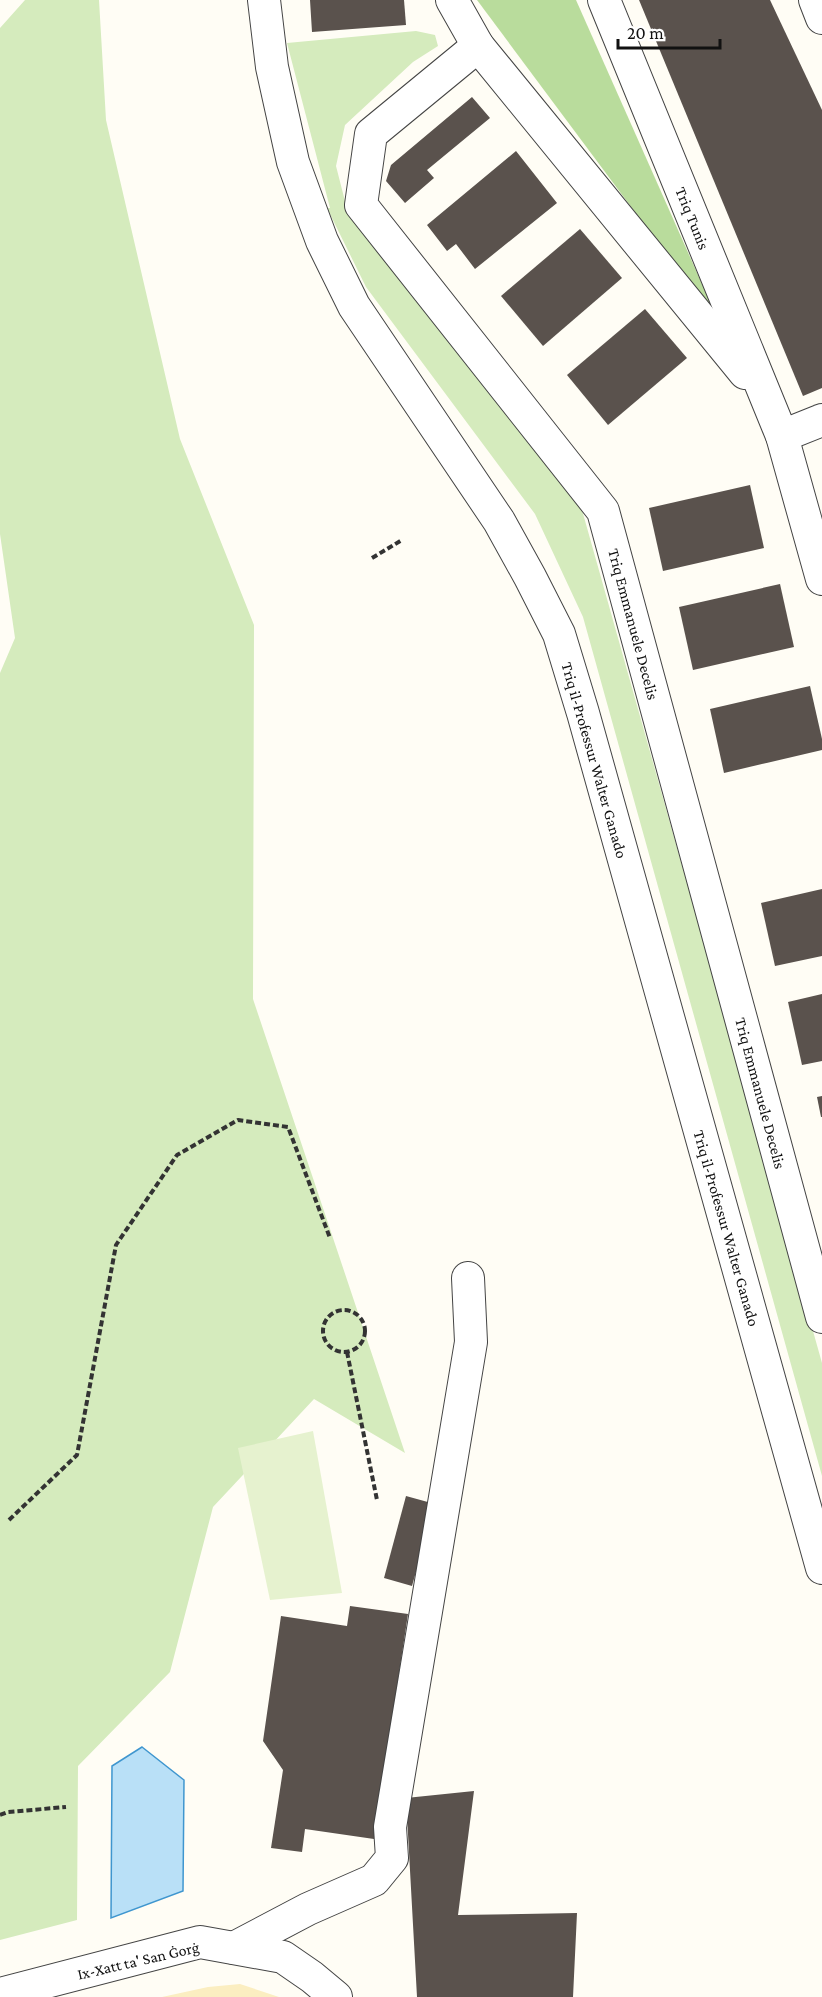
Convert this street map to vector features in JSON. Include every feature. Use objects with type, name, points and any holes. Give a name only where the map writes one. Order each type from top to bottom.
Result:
[{"type":"street","name":"Triq il-Professur Walter Ganado","points":[[264,0],[272,67],[294,162],[322,241],[354,306],[499,521],[559,634],[822,1568]]},
{"type":"street","points":[[452,0],[478,46],[767,399]]},
{"type":"street","name":"Triq Tunis","points":[[604,0],[782,436],[822,579]]},
{"type":"street","points":[[814,0],[822,18]]},
{"type":"street","name":"Triq Emmanuele Decelis","points":[[478,46],[371,134],[361,204],[603,510],[822,1317]]},
{"type":"street","points":[[782,436],[822,420]]},
{"type":"street","points":[[234,1948],[308,1909],[374,1880],[392,1858],[390,1827],[471,1342],[468,1278]]},
{"type":"street","name":"Ix-Xatt ta' San Ġorġ","points":[[0,1994],[200,1942],[283,1957],[336,1997]]},
{"type":"path","points":[[372,558],[402,540]]},
{"type":"path","points":[[9,1520],[77,1455],[116,1245],[177,1155],[238,1120],[288,1127],[330,1238]]},
{"type":"path","points":[[346,1310],[358,1315],[366,1327],[364,1341],[360,1347],[347,1352],[340,1353],[333,1350],[324,1339],[322,1332],[327,1318],[346,1310]]},
{"type":"path","points":[[347,1352],[377,1500]]},
{"type":"path","points":[[0,1815],[8,1812],[66,1807]]},
{"type":"green space","points":[[25,0],[99,0],[106,120],[180,439],[254,625],[253,999],[405,1453],[314,1399],[213,1507],[170,1672],[78,1766],[77,1920],[0,1940],[0,673],[15,638],[0,534],[0,28]]},
{"type":"green space","points":[[477,0],[576,0],[722,329]]},
{"type":"green space","points":[[416,31],[435,35],[438,46],[413,62],[345,125],[336,166],[348,213],[582,510],[822,1363],[822,1476],[583,617],[535,514],[366,287],[327,208],[330,208],[287,43]]},
{"type":"green space","points":[[313,1431],[342,1593],[270,1600],[238,1448]]},
{"type":"sand","points":[[240,1984],[279,1997],[162,1997],[208,1987]]},
{"type":"water","points":[[142,1747],[184,1780],[183,1891],[111,1918],[112,1766]]},
{"type":"building","points":[[310,0],[404,0],[406,25],[312,32]]},
{"type":"building","points":[[639,0],[770,0],[822,110],[822,388],[803,396]]},
{"type":"building","points":[[472,97],[490,118],[427,170],[434,178],[405,203],[386,181],[391,165]]},
{"type":"building","points":[[516,151],[557,203],[475,269],[456,244],[447,251],[427,225]]},
{"type":"building","points":[[580,229],[622,278],[543,346],[501,296]]},
{"type":"building","points":[[645,309],[687,358],[608,425],[567,375]]},
{"type":"building","points":[[750,485],[764,548],[663,571],[649,508]]},
{"type":"building","points":[[780,584],[794,647],[693,670],[679,607]]},
{"type":"building","points":[[810,686],[822,739],[822,750],[724,773],[710,709]]},
{"type":"building","points":[[822,889],[822,956],[775,966],[761,903]]},
{"type":"building","points":[[822,994],[822,1061],[802,1065],[788,1002]]},
{"type":"building","points":[[822,1096],[822,1117],[821,1117],[817,1097]]},
{"type":"building","points":[[406,1496],[435,1504],[412,1586],[384,1578]]},
{"type":"building","points":[[350,1606],[408,1614],[374,1839],[305,1829],[302,1852],[271,1848],[283,1770],[263,1741],[281,1616],[347,1626]]},
{"type":"building","points":[[474,1791],[458,1915],[577,1913],[573,1997],[417,1997],[406,1798]]}]
